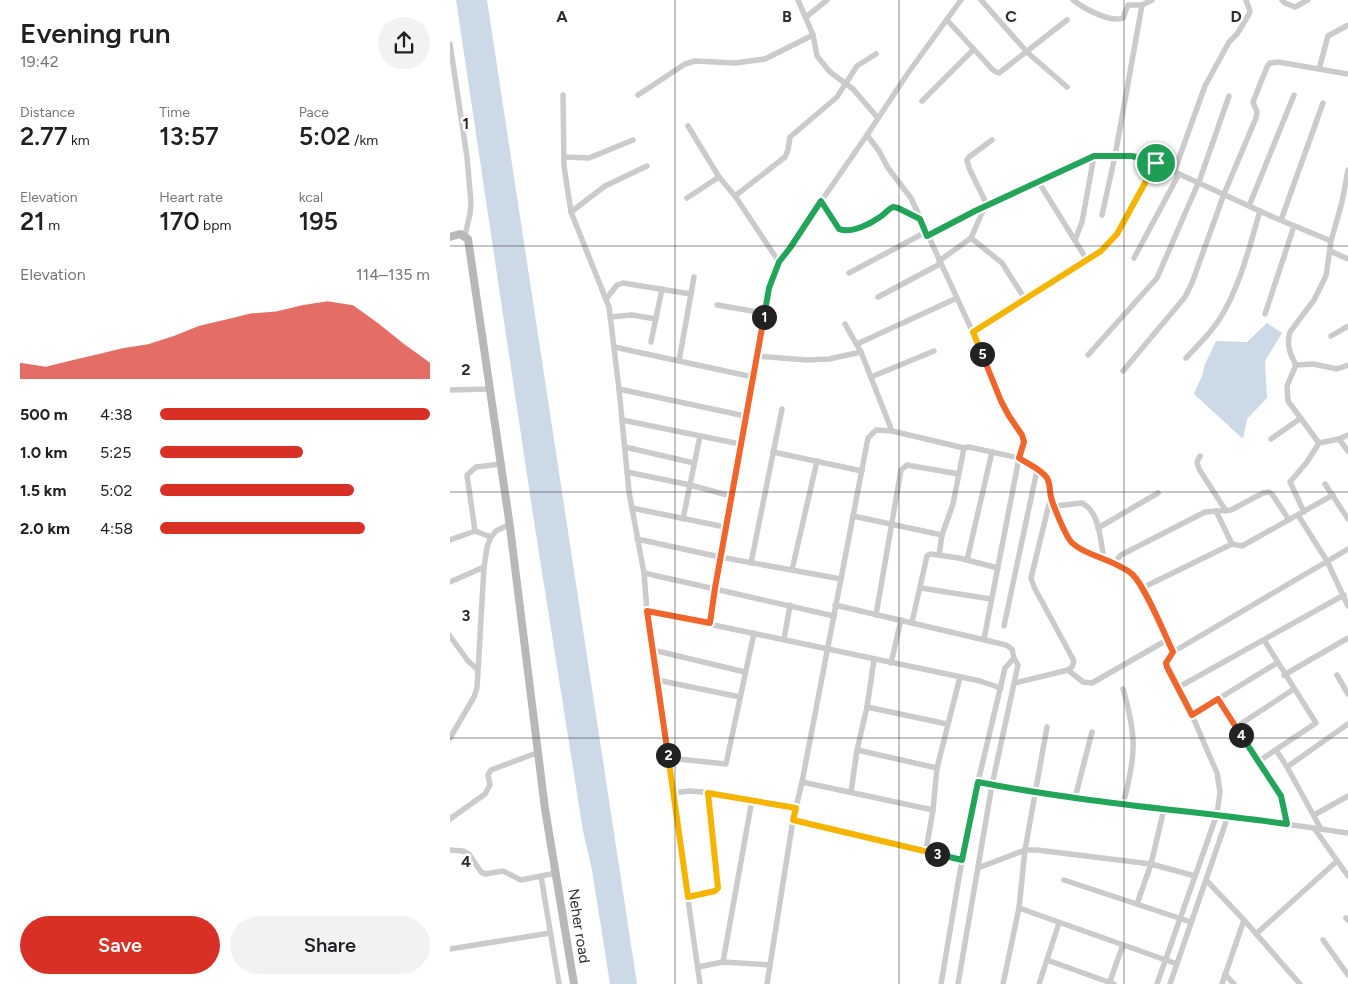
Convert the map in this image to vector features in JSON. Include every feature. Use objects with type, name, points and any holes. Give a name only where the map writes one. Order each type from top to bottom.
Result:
[{"type":"street","points":[[798,0],[813,35],[814,49],[817,56],[830,72],[846,82],[878,118]]},
{"type":"street","points":[[806,17],[827,0]]},
{"type":"street","points":[[710,623],[725,527],[764,313],[769,288],[779,262],[868,135],[908,72],[962,0]]},
{"type":"street","points":[[981,0],[1027,52],[1067,87]]},
{"type":"street","points":[[1073,0],[1083,7],[1113,20],[1122,18],[1128,5],[1142,5],[1152,0]]},
{"type":"street","points":[[1134,258],[1177,173],[1205,86],[1229,42],[1237,34],[1250,11],[1246,0]]},
{"type":"street","points":[[1282,0],[1284,3],[1295,7],[1308,0]]},
{"type":"street","points":[[1102,215],[1115,156],[1142,5]]},
{"type":"street","points":[[947,20],[996,72],[1005,70],[1067,20]]},
{"type":"street","points":[[1319,69],[1328,36],[1348,25]]},
{"type":"street","points":[[638,95],[685,64],[695,61],[735,63],[765,59],[813,35]]},
{"type":"street","points":[[450,44],[467,157],[471,203],[465,235],[460,234],[450,237]]},
{"type":"street","points":[[922,101],[974,50]]},
{"type":"street","points":[[735,196],[785,157],[790,137],[837,96],[857,66],[876,54]]},
{"type":"street","points":[[1123,371],[1185,297],[1192,283],[1224,194],[1256,118],[1257,112],[1253,102],[1266,67],[1270,63],[1278,62],[1348,74]]},
{"type":"street","points":[[1249,206],[1294,94]]},
{"type":"street","points":[[564,95],[564,157],[571,212],[606,299],[610,317],[627,472],[644,573],[647,611],[700,984]]},
{"type":"street","points":[[1088,355],[1157,278],[1199,183],[1229,96]]},
{"type":"street","points":[[1281,220],[1323,103]]},
{"type":"street","points":[[688,126],[719,176],[735,196],[779,262]]},
{"type":"street","points":[[868,135],[888,168],[911,198],[973,332],[1001,401],[1022,435],[1024,442],[1019,458],[984,639]]},
{"type":"street","points":[[564,157],[589,158],[633,140]]},
{"type":"street","points":[[878,297],[940,263],[971,238],[986,206],[967,160],[992,140]]},
{"type":"street","points":[[1075,240],[1082,222],[1094,156]]},
{"type":"street","points":[[849,273],[927,234],[1094,156],[1132,156],[1156,163],[1260,211],[1331,241]]},
{"type":"street","points":[[973,332],[1101,251],[1117,234],[1156,163]]},
{"type":"street","points":[[571,212],[605,186],[647,166]]},
{"type":"street","points":[[1320,443],[1288,402],[1286,386],[1296,365],[1289,349],[1288,339],[1290,332],[1322,288],[1326,276],[1331,241],[1345,201],[1348,170]]},
{"type":"street","points":[[687,198],[719,176]]},
{"type":"street","points":[[1038,181],[1086,260]]},
{"type":"street","points":[[821,201],[839,229],[842,230],[853,230],[881,217],[893,207],[920,219]]},
{"type":"street","points":[[1186,358],[1218,322],[1227,306],[1260,211]]},
{"type":"street","points":[[1265,314],[1294,226]]},
{"type":"street","name":"Neher road","points":[[465,235],[468,239],[510,524],[545,809],[574,984]]},
{"type":"street","points":[[971,238],[1002,263],[1025,299]]},
{"type":"street","points":[[1330,251],[1348,259]]},
{"type":"street","points":[[679,361],[694,277]]},
{"type":"street","points":[[606,299],[617,284],[623,283],[691,294]]},
{"type":"street","points":[[651,342],[662,289]]},
{"type":"street","points":[[857,344],[957,298]]},
{"type":"street","points":[[717,305],[764,313]]},
{"type":"street","points":[[610,317],[632,315],[656,319]]},
{"type":"street","points":[[845,324],[861,352],[892,431]]},
{"type":"street","points":[[1331,336],[1348,326]]},
{"type":"street","points":[[614,347],[753,377]]},
{"type":"street","points":[[871,376],[934,351]]},
{"type":"street","points":[[757,356],[806,360],[829,359],[861,352]]},
{"type":"street","points":[[1296,365],[1313,364],[1337,369],[1348,365]]},
{"type":"street","points":[[450,390],[490,389]]},
{"type":"street","points":[[619,389],[745,416]]},
{"type":"street","points":[[751,562],[782,409]]},
{"type":"street","points":[[1271,439],[1301,418]]},
{"type":"street","points":[[622,420],[740,444]]},
{"type":"street","points":[[767,984],[793,820],[802,782],[840,579],[868,438],[876,430],[892,431],[964,448],[1019,458],[1037,470],[1047,479],[1051,496],[1069,540],[1076,546],[1122,567],[1133,575],[1142,588],[1173,652]]},
{"type":"street","points":[[1348,435],[1338,440],[1320,443],[1290,482],[1301,513],[1327,561],[1348,606]]},
{"type":"street","points":[[683,518],[700,436]]},
{"type":"street","points":[[1338,440],[1348,451]]},
{"type":"street","points":[[625,447],[694,463]]},
{"type":"street","points":[[939,555],[942,536],[953,504],[964,448]]},
{"type":"street","points":[[773,452],[862,471]]},
{"type":"street","points":[[967,560],[992,452]]},
{"type":"street","points":[[1200,456],[1197,462],[1199,470],[1226,511]]},
{"type":"street","points":[[792,570],[817,461]]},
{"type":"street","points":[[475,531],[467,475],[476,467],[501,464]]},
{"type":"street","points":[[876,615],[901,470],[907,465],[959,474]]},
{"type":"street","points":[[1004,626],[1037,470]]},
{"type":"street","points":[[627,472],[731,496]]},
{"type":"street","points":[[1325,484],[1348,519]]},
{"type":"street","points":[[1114,563],[1121,554],[1204,512],[1226,511],[1263,493],[1269,492],[1272,494],[1289,520]]},
{"type":"street","points":[[1098,528],[1158,493]]},
{"type":"street","points":[[1142,588],[1232,544],[1242,546],[1333,495]]},
{"type":"street","points":[[1015,683],[1068,670],[1072,667],[1074,661],[1031,578],[1051,496]]},
{"type":"street","points":[[1055,506],[1082,502],[1091,508],[1098,528],[1104,558]]},
{"type":"street","points":[[632,508],[725,527]]},
{"type":"street","points":[[1216,511],[1232,544]]},
{"type":"street","points":[[853,516],[942,536]]},
{"type":"street","points":[[450,738],[474,697],[477,688],[484,568],[487,547],[496,531],[510,524]]},
{"type":"street","points":[[450,540],[475,531],[491,537]]},
{"type":"street","points":[[637,539],[720,557],[840,579]]},
{"type":"street","points":[[1157,984],[1217,814],[1220,792],[1217,773],[1192,715],[1166,663],[1173,652],[1348,549]]},
{"type":"street","points":[[912,622],[927,556],[930,554],[967,560],[998,568]]},
{"type":"street","points":[[450,582],[484,568]]},
{"type":"street","points":[[644,573],[834,616]]},
{"type":"street","points":[[921,588],[991,599]]},
{"type":"street","points":[[1177,688],[1344,595]]},
{"type":"street","points":[[784,640],[790,605]]},
{"type":"street","points":[[835,605],[1006,645],[1012,649],[1018,665],[992,785],[958,984]]},
{"type":"street","points":[[647,611],[980,681],[1001,688]]},
{"type":"street","points":[[891,663],[901,620]]},
{"type":"street","points":[[668,758],[726,764],[754,633]]},
{"type":"street","points":[[450,636],[468,661],[477,669]]},
{"type":"street","points":[[1284,675],[1348,638]]},
{"type":"street","points":[[1068,670],[1084,682],[1092,683],[1167,640]]},
{"type":"street","points":[[1259,761],[1316,723],[1284,675],[1264,640]]},
{"type":"street","points":[[653,650],[745,672]]},
{"type":"street","points":[[941,984],[962,860],[978,782],[1005,668],[1014,658]]},
{"type":"street","points":[[851,792],[874,660]]},
{"type":"street","points":[[1192,715],[1277,663]]},
{"type":"street","points":[[1337,675],[1348,694]]},
{"type":"street","points":[[926,850],[933,810],[937,768],[960,677]]},
{"type":"street","points":[[657,680],[740,697]]},
{"type":"street","points":[[1123,689],[1133,729],[1134,748],[1132,771],[1123,804]]},
{"type":"street","points":[[1236,727],[1294,689]]},
{"type":"street","points":[[1218,699],[1281,796],[1287,824]]},
{"type":"street","points":[[867,707],[947,724]]},
{"type":"street","points":[[1287,767],[1348,724]]},
{"type":"street","points":[[1003,984],[1019,908],[1025,850],[1047,727]]},
{"type":"street","points":[[1074,798],[1092,732]]},
{"type":"street","points":[[857,750],[937,768]]},
{"type":"street","points":[[1276,750],[1314,815],[1317,828],[1348,876]]},
{"type":"street","points":[[450,819],[485,794],[490,785],[488,775],[490,770],[539,752]]},
{"type":"street","points":[[802,782],[933,810]]},
{"type":"street","points":[[978,782],[1074,798],[1217,814],[1348,834]]},
{"type":"street","points":[[673,793],[689,791],[708,793],[796,808]]},
{"type":"street","points":[[688,897],[715,891],[718,888],[708,793]]},
{"type":"street","points":[[1314,815],[1348,796]]},
{"type":"street","points":[[723,962],[752,800]]},
{"type":"street","points":[[1137,904],[1151,864],[1164,808]]},
{"type":"street","points":[[1170,984],[1228,816]]},
{"type":"street","points":[[793,820],[962,860]]},
{"type":"street","points":[[450,850],[463,851],[469,854],[481,872],[485,874],[503,871],[520,880],[556,872]]},
{"type":"street","points":[[978,868],[1025,850],[1069,853],[1151,864],[1194,876]]},
{"type":"street","points":[[1256,934],[1337,861]]},
{"type":"street","points":[[541,876],[559,984]]},
{"type":"street","points":[[1064,880],[1192,922]]},
{"type":"street","points":[[1207,881],[1300,984]]},
{"type":"street","points":[[1019,908],[1177,964]]},
{"type":"street","points":[[1222,984],[1244,920]]},
{"type":"street","points":[[1038,984],[1059,923]]},
{"type":"street","points":[[450,949],[550,933]]},
{"type":"street","points":[[1323,940],[1348,975]]},
{"type":"street","points":[[1047,960],[1111,984],[1123,945]]},
{"type":"street","points":[[698,967],[723,962],[770,964]]},
{"type":"street","points":[[1225,974],[1234,984]]},
{"type":"water","points":[[456,0],[487,0],[637,984],[610,984],[592,870],[583,831],[533,515]]},
{"type":"water","points":[[1267,323],[1282,333],[1265,361],[1267,398],[1247,419],[1243,439],[1194,394],[1216,341],[1247,342]]},
{"type":"route","points":[[1094,156],[1132,156],[1156,163],[1111,242],[1101,251],[973,332],[1001,401],[1024,439],[1019,458],[1041,472],[1047,479],[1051,496],[1069,540],[1076,546],[1122,567],[1133,575],[1142,588],[1173,652],[1166,663],[1167,667],[1192,715],[1218,699],[1281,796],[1287,824],[1074,798],[978,782],[962,860],[793,820],[796,808],[708,793],[719,883],[715,891],[688,897],[647,611],[710,623],[769,288],[779,262],[821,201],[839,229],[842,230],[853,230],[881,217],[893,207],[920,219],[927,236],[975,211],[1094,156]]}]
